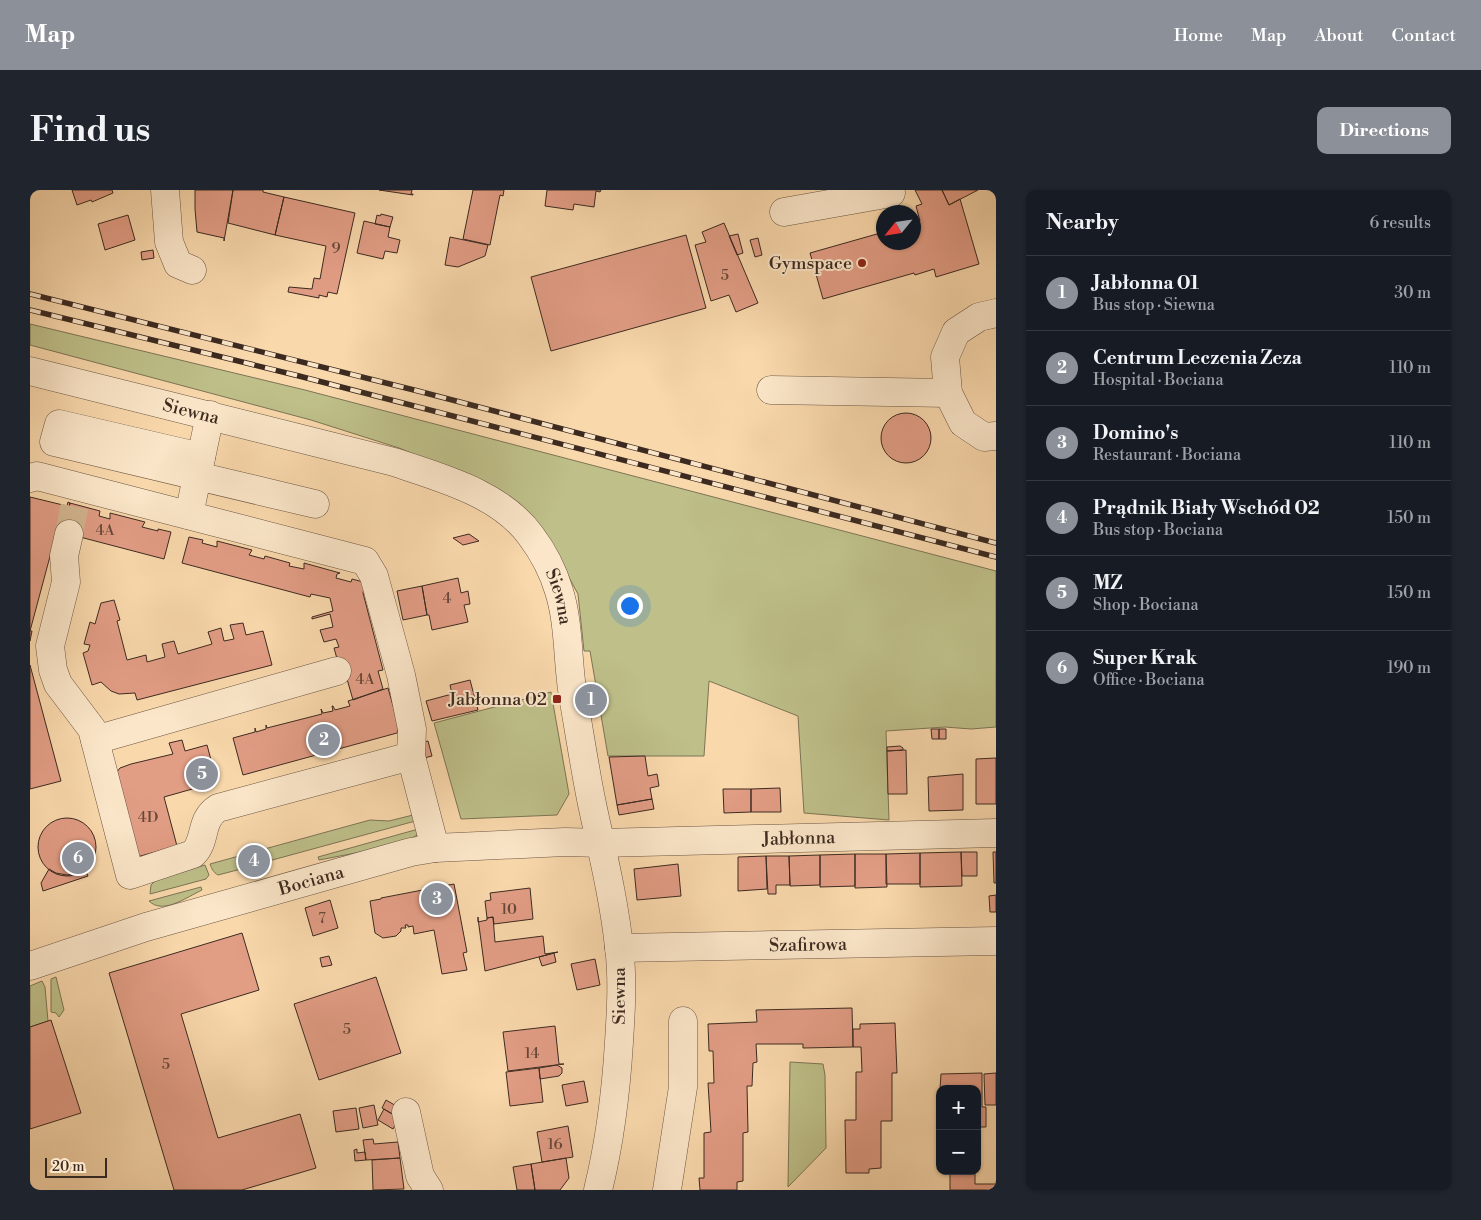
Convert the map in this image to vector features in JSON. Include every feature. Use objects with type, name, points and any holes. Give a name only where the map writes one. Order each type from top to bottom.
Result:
[{"type":"street","points":[[165,190],[169,242],[178,264],[192,270]]},
{"type":"street","points":[[784,212],[891,194]]},
{"type":"street","points":[[996,313],[979,317],[956,332],[944,357],[948,393],[963,423],[984,437],[996,436]]},
{"type":"street","name":"Siewna","points":[[30,370],[394,462],[475,492],[502,508],[530,534],[554,575],[560,593],[574,702],[619,948],[621,1012],[616,1092],[606,1157],[598,1190]]},
{"type":"street","points":[[771,390],[948,393]]},
{"type":"street","points":[[189,515],[210,415]]},
{"type":"street","points":[[199,466],[315,504]]},
{"type":"street","points":[[30,478],[37,476],[77,495],[189,515],[365,561],[374,576],[401,675],[412,729],[411,756],[435,848]]},
{"type":"street","points":[[69,534],[64,556],[66,582],[50,646],[53,670],[58,684],[92,729],[130,875],[193,854],[200,845],[203,828],[211,812],[218,808],[411,756]]},
{"type":"street","points":[[95,740],[337,671]]},
{"type":"street","name":"Jabłonna","points":[[601,843],[996,833]]},
{"type":"street","name":"Bociana","points":[[30,966],[146,927],[246,897],[411,852],[435,848],[564,842],[601,843]]},
{"type":"street","name":"Szafirowa","points":[[619,948],[996,941]]},
{"type":"street","points":[[667,1190],[683,1087],[684,1021]]},
{"type":"street","points":[[406,1112],[420,1176],[429,1190]]},
{"type":"green space","points":[[30,324],[305,390],[996,571],[996,727],[971,729],[945,727],[886,731],[889,820],[804,813],[798,716],[709,681],[704,756],[608,756],[590,651],[584,651],[578,594],[542,528],[483,483],[399,448],[311,420],[30,345]]},
{"type":"green space","points":[[551,692],[569,794],[557,815],[461,819],[434,723]]},
{"type":"green space","points":[[417,814],[419,820],[265,862],[263,855],[243,860],[245,868],[218,875],[210,864],[370,820],[389,821]]},
{"type":"green space","points":[[422,828],[419,834],[412,838],[366,851],[319,860],[318,857]]},
{"type":"green space","points":[[205,865],[209,875],[206,879],[150,894],[151,885],[156,880]]},
{"type":"green space","points":[[201,887],[202,890],[168,906],[155,905],[149,901]]},
{"type":"green space","points":[[56,977],[64,1010],[59,1017],[56,1013],[51,1012],[51,979]]},
{"type":"green space","points":[[42,981],[45,987],[48,1021],[30,1027],[30,986]]},
{"type":"green space","points":[[790,1062],[823,1064],[825,1075],[826,1148],[788,1187]]},
{"type":"building","points":[[72,190],[112,190],[113,193],[92,202],[91,200],[77,205]]},
{"type":"building","points":[[195,190],[233,190],[224,241],[224,238],[197,232]]},
{"type":"building","points":[[233,190],[263,190],[263,192],[284,197],[275,235],[228,223]]},
{"type":"building","points":[[379,190],[412,190],[411,194],[413,195]]},
{"type":"building","points":[[473,190],[504,190],[503,196],[500,195],[490,245],[463,239]]},
{"type":"building","points":[[547,190],[601,190],[600,192],[596,191],[594,207],[574,204],[573,210],[545,206]]},
{"type":"building","points":[[915,190],[942,190],[949,205],[960,199],[979,264],[936,277],[934,269],[915,275],[914,273],[823,299],[810,253],[876,234],[876,250],[921,250],[921,205],[919,205],[922,204]]},
{"type":"building","points":[[942,190],[978,190],[949,205]]},
{"type":"building","points":[[284,197],[355,213],[337,294],[328,292],[327,297],[319,295],[319,298],[288,292],[289,287],[312,289],[314,278],[320,279],[326,246],[275,235]]},
{"type":"building","points":[[381,214],[393,217],[390,227],[375,224],[377,215],[380,216]]},
{"type":"building","points":[[128,215],[135,240],[105,250],[98,224]]},
{"type":"building","points":[[364,221],[390,227],[388,237],[400,240],[397,253],[385,251],[383,259],[357,253]]},
{"type":"building","points":[[724,223],[758,303],[736,312],[729,295],[711,301],[695,245],[706,242],[702,232]]},
{"type":"building","points":[[738,234],[743,253],[737,255],[729,236]]},
{"type":"building","points":[[686,235],[706,308],[551,351],[531,277]]},
{"type":"building","points":[[450,237],[488,245],[485,256],[458,267],[445,265]]},
{"type":"building","points":[[758,238],[762,255],[755,257],[750,240]]},
{"type":"building","points":[[153,250],[154,258],[142,260],[141,252]]},
{"type":"building","points":[[906,413],[915,415],[926,424],[931,438],[929,447],[920,458],[906,463],[897,461],[886,452],[881,438],[883,429],[892,418]]},
{"type":"building","points":[[30,497],[67,506],[68,502],[70,503],[66,520],[60,519],[30,631]]},
{"type":"building","points":[[70,503],[100,511],[99,516],[110,519],[110,513],[145,522],[142,527],[171,532],[164,559],[57,531],[60,519],[66,520]]},
{"type":"building","points":[[469,534],[479,541],[463,545],[453,538]]},
{"type":"building","points":[[189,537],[203,540],[202,543],[217,547],[217,541],[252,550],[249,555],[264,559],[265,556],[290,563],[289,566],[304,569],[304,563],[340,573],[337,574],[336,578],[351,582],[352,579],[367,583],[363,593],[383,670],[378,671],[383,689],[353,700],[347,679],[343,680],[334,648],[339,647],[336,639],[324,642],[320,630],[333,627],[330,614],[312,619],[312,617],[333,611],[330,598],[311,594],[310,597],[182,563]]},
{"type":"building","points":[[458,578],[461,593],[468,591],[470,604],[464,605],[468,622],[432,630],[429,615],[427,615],[422,586]]},
{"type":"building","points":[[422,586],[427,615],[403,620],[397,591]]},
{"type":"building","points":[[114,600],[120,620],[117,621],[127,660],[146,655],[147,662],[165,657],[162,644],[174,641],[178,654],[212,644],[208,632],[221,628],[224,641],[234,639],[230,625],[243,623],[246,635],[263,631],[272,665],[137,700],[135,693],[119,694],[111,691],[101,682],[92,685],[83,653],[88,651],[90,645],[84,644],[90,622],[95,624],[101,603]]},
{"type":"building","points":[[30,665],[61,781],[30,789]]},
{"type":"building","points":[[470,680],[478,710],[432,721],[426,701],[452,694],[450,685]]},
{"type":"building","points":[[388,688],[399,727],[397,733],[243,775],[233,738],[255,732],[255,728],[256,732],[266,729],[266,725],[267,728],[322,714],[321,709],[323,713],[333,711],[332,706],[335,710],[350,706],[348,701]]},
{"type":"building","points":[[931,729],[939,729],[939,739],[932,739]]},
{"type":"building","points":[[939,729],[946,729],[946,739],[939,739]]},
{"type":"building","points":[[182,740],[185,751],[207,745],[217,782],[164,797],[177,846],[137,857],[116,773],[120,768],[131,764],[173,754],[169,743]]},
{"type":"building","points":[[428,741],[432,756],[424,758],[420,743]]},
{"type":"building","points":[[900,746],[903,750],[887,751],[887,747]]},
{"type":"building","points":[[906,750],[907,794],[888,794],[887,751]]},
{"type":"building","points":[[645,756],[648,776],[657,774],[659,786],[650,788],[652,799],[617,805],[609,757]]},
{"type":"building","points":[[996,758],[996,804],[976,804],[976,759]]},
{"type":"building","points":[[963,774],[963,810],[929,811],[928,777]]},
{"type":"building","points":[[780,788],[781,812],[751,812],[751,789]]},
{"type":"building","points":[[723,789],[751,789],[751,812],[724,813]]},
{"type":"building","points":[[652,799],[654,809],[619,815],[617,805]]},
{"type":"building","points":[[67,818],[78,820],[91,831],[96,847],[94,858],[83,871],[67,876],[56,874],[43,863],[38,847],[40,836],[51,823]]},
{"type":"building","points":[[961,852],[977,852],[977,876],[962,876]]},
{"type":"building","points":[[961,852],[962,886],[920,887],[920,853]]},
{"type":"building","points":[[993,852],[996,852],[996,883],[994,883]]},
{"type":"building","points":[[920,853],[920,884],[886,884],[886,854]]},
{"type":"building","points":[[855,854],[855,886],[820,887],[820,855]]},
{"type":"building","points":[[855,854],[886,854],[887,887],[855,888]]},
{"type":"building","points":[[820,855],[820,885],[790,886],[789,856]]},
{"type":"building","points":[[766,856],[789,856],[790,885],[776,885],[776,894],[768,894]]},
{"type":"building","points":[[766,856],[767,889],[738,891],[738,857]]},
{"type":"building","points":[[678,864],[681,896],[637,900],[634,869]]},
{"type":"building","points":[[49,869],[56,873],[67,875],[76,874],[85,869],[88,876],[43,891],[41,883]]},
{"type":"building","points":[[454,884],[467,952],[463,953],[467,970],[442,974],[434,930],[414,934],[413,926],[408,927],[408,925],[405,925],[406,928],[401,928],[401,931],[396,936],[383,938],[375,933],[370,901]]},
{"type":"building","points":[[530,888],[533,919],[494,924],[493,917],[487,918],[485,901],[491,900],[490,893]]},
{"type":"building","points":[[996,895],[996,912],[990,912],[989,896]]},
{"type":"building","points":[[330,900],[338,928],[313,936],[305,908]]},
{"type":"building","points":[[493,917],[495,942],[543,936],[545,954],[558,952],[485,971],[479,922]]},
{"type":"building","points":[[242,933],[259,990],[181,1014],[218,1138],[300,1114],[316,1168],[242,1190],[174,1190],[109,973]]},
{"type":"building","points":[[554,953],[556,962],[542,966],[539,957]]},
{"type":"building","points":[[329,956],[332,965],[322,967],[320,958]]},
{"type":"building","points":[[595,959],[600,985],[577,990],[571,964]]},
{"type":"building","points":[[376,977],[401,1053],[319,1080],[294,1004]]},
{"type":"building","points":[[852,1008],[853,1047],[803,1048],[803,1044],[756,1044],[757,1062],[753,1063],[752,1086],[747,1086],[748,1132],[743,1133],[743,1181],[737,1182],[737,1190],[700,1190],[699,1178],[704,1178],[704,1133],[711,1132],[708,1083],[714,1083],[713,1051],[709,1051],[708,1024],[757,1022],[756,1010]]},
{"type":"building","points":[[51,1020],[81,1113],[30,1129],[30,1027]]},
{"type":"building","points":[[895,1023],[897,1073],[892,1073],[892,1121],[881,1121],[881,1168],[869,1169],[869,1173],[846,1173],[845,1120],[856,1120],[856,1072],[862,1072],[861,1047],[853,1047],[853,1029],[860,1029],[860,1024]]},
{"type":"building","points":[[555,1026],[559,1064],[564,1064],[508,1071],[503,1032]]},
{"type":"building","points":[[557,1065],[562,1068],[562,1073],[559,1076],[540,1079],[539,1068]]},
{"type":"building","points":[[539,1068],[543,1102],[510,1106],[506,1072]]},
{"type":"building","points":[[982,1073],[982,1107],[986,1107],[986,1127],[981,1127],[981,1085],[940,1085],[941,1074]]},
{"type":"building","points":[[996,1073],[996,1105],[985,1105],[984,1074]]},
{"type":"building","points":[[584,1081],[588,1102],[566,1106],[562,1085]]},
{"type":"building","points":[[386,1100],[398,1107],[394,1115],[382,1108]]},
{"type":"building","points":[[374,1105],[378,1125],[363,1128],[359,1108]]},
{"type":"building","points":[[356,1108],[359,1129],[336,1132],[333,1111]]},
{"type":"building","points":[[384,1109],[399,1118],[393,1129],[378,1120]]},
{"type":"building","points":[[568,1126],[573,1157],[542,1162],[537,1132]]},
{"type":"building","points":[[373,1139],[374,1144],[398,1142],[400,1158],[366,1160],[363,1140]]},
{"type":"building","points":[[357,1149],[357,1153],[365,1152],[366,1160],[355,1161],[354,1150]]},
{"type":"building","points":[[400,1158],[404,1189],[373,1190],[372,1160]]},
{"type":"building","points":[[566,1158],[569,1178],[560,1190],[535,1190],[531,1164]]},
{"type":"building","points":[[531,1164],[535,1190],[517,1190],[513,1167]]},
{"type":"building","points":[[950,1175],[975,1175],[975,1184],[996,1184],[996,1190],[950,1190]]},
{"type":"tunnel","points":[[69,534],[75,504]]},
{"type":"railway","points":[[30,294],[418,391],[996,543]]},
{"type":"railway","points":[[30,310],[299,376],[996,557]]},
{"type":"place","name":"Gymspace","points":[[862,263]]},
{"type":"place","name":"Jabłonna 02","points":[[557,699]]},
{"type":"place","name":"Jabłonna 01","points":[[591,700]]},
{"type":"place","name":"Centrum Leczenia Zeza","points":[[324,740]]},
{"type":"place","name":"MZ","points":[[202,774]]},
{"type":"place","name":"Super Krak","points":[[78,858]]},
{"type":"place","name":"Prądnik Biały Wschód 02","points":[[254,861]]},
{"type":"place","name":"Domino's","points":[[437,899]]}]
